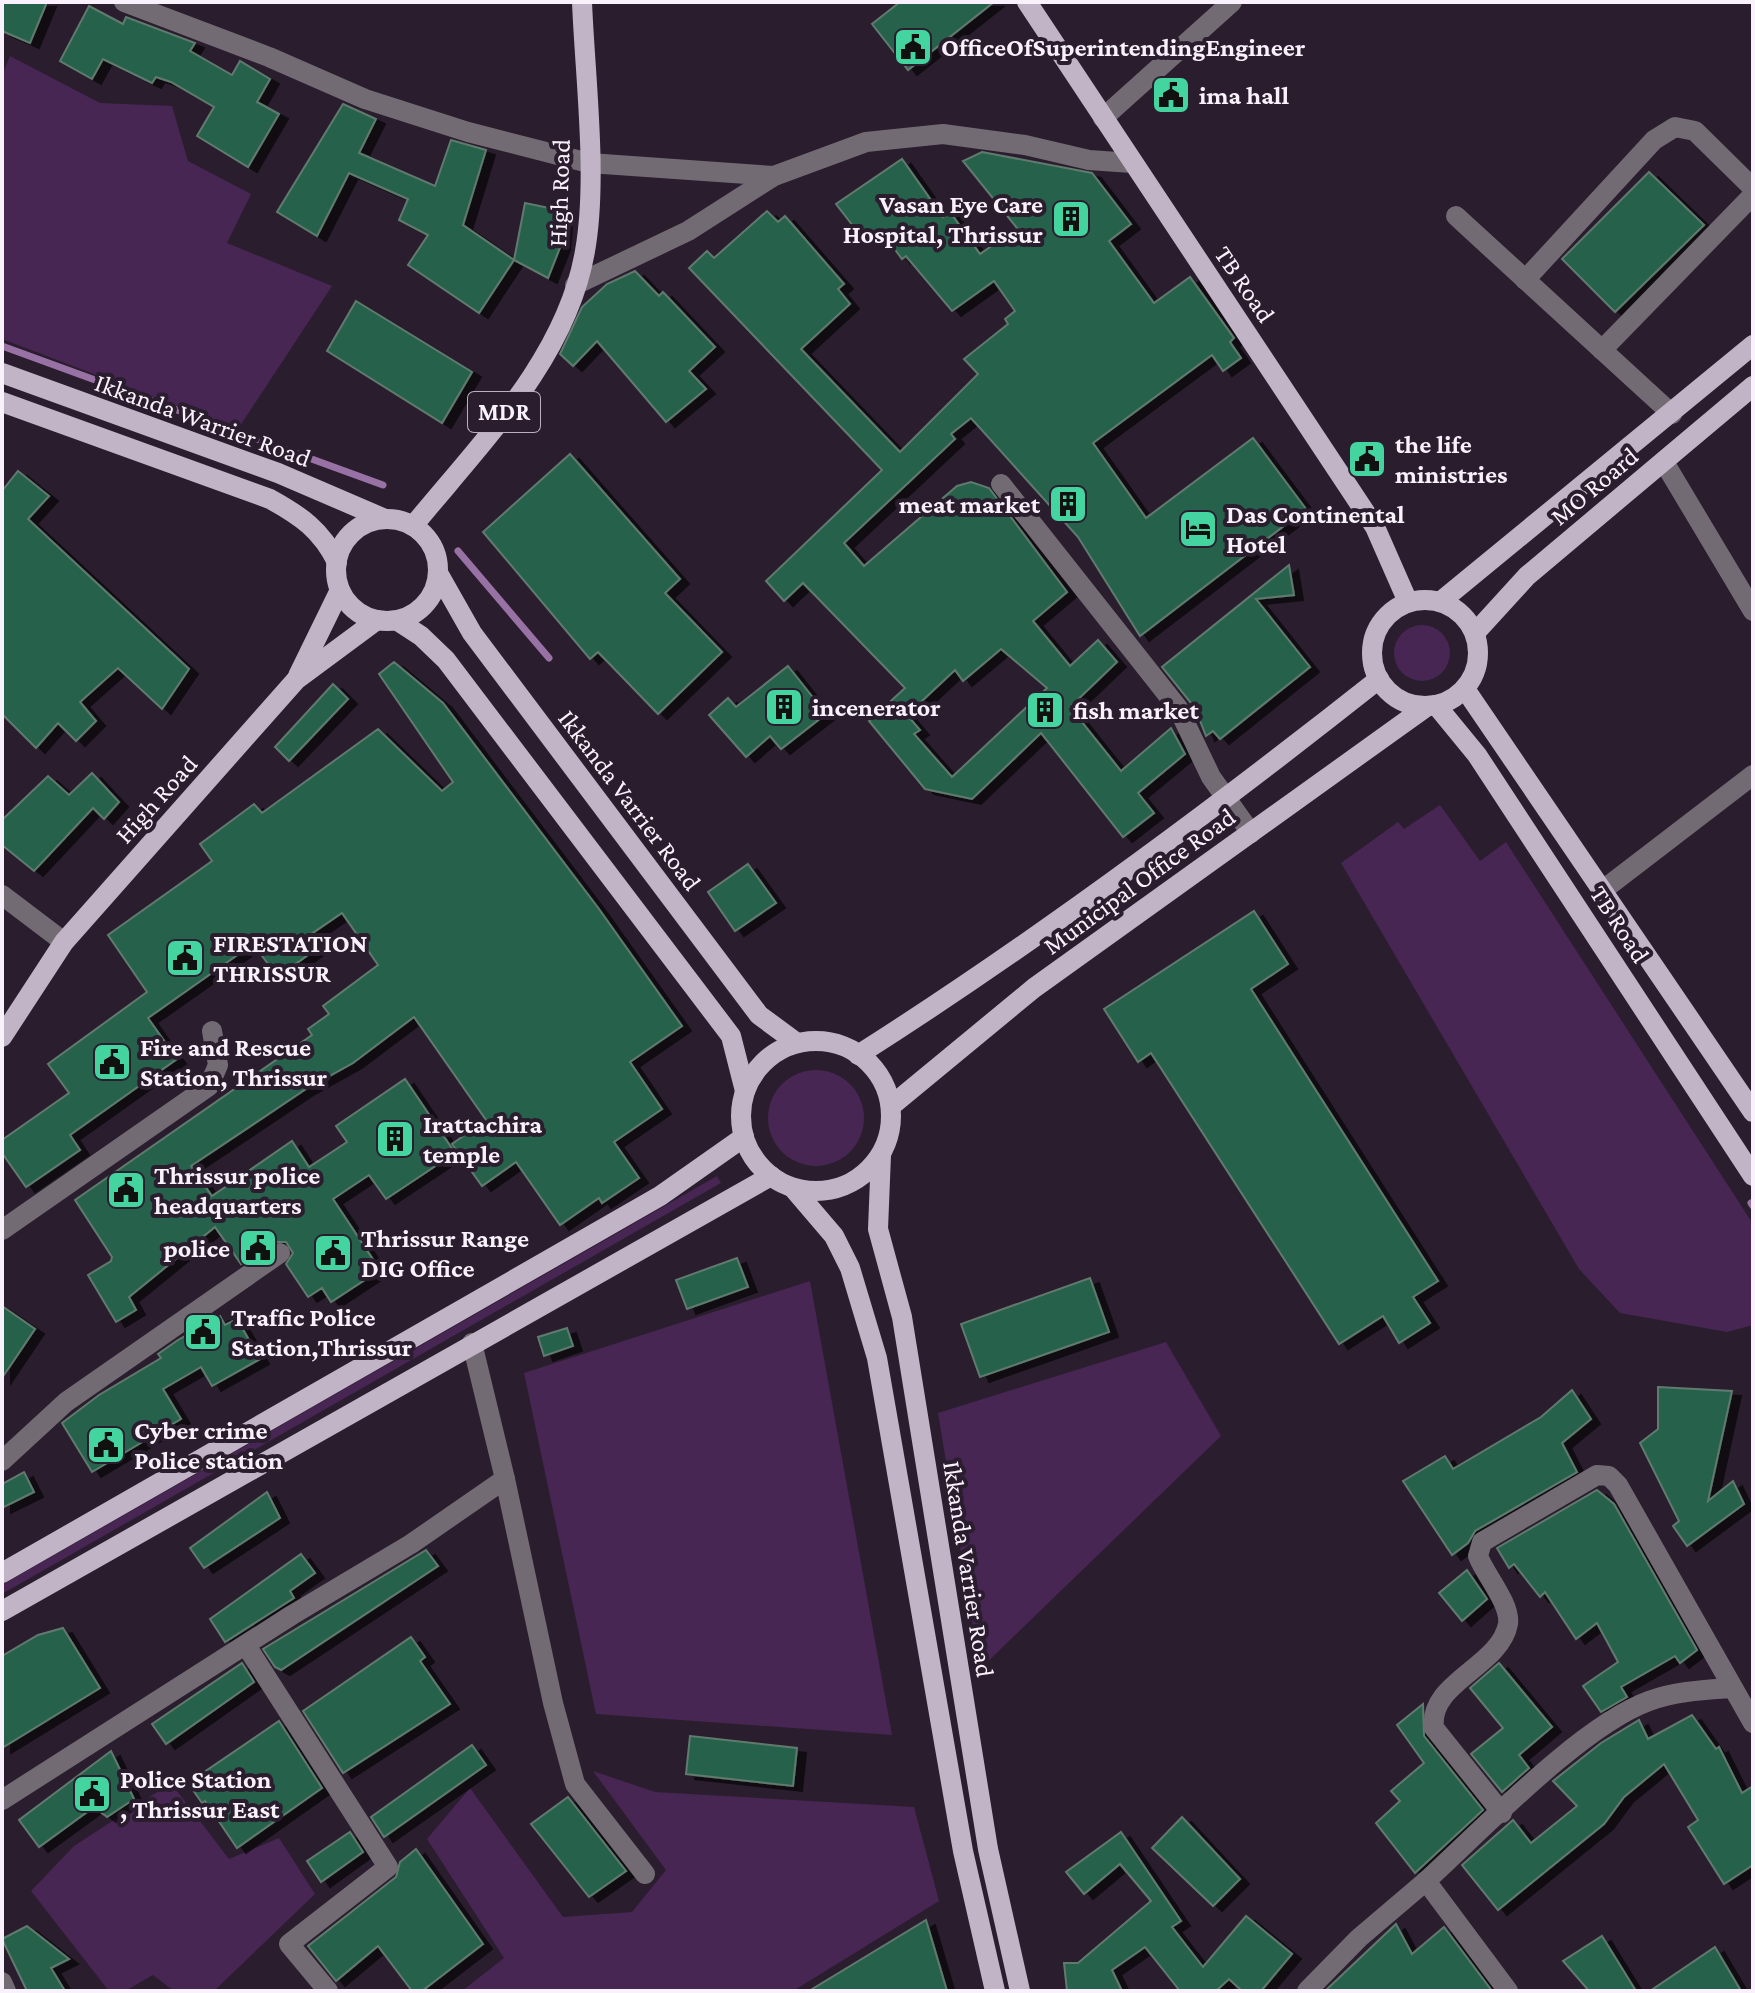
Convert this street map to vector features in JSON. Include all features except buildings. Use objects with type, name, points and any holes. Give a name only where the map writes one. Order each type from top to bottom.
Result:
[{"type":"main road","name":"High Road","points":[[413,526],[529,381],[564,316],[575,285],[585,250],[589,163],[582,2]]},
{"type":"main road","name":"TB Road","points":[[1027,2],[1375,527],[1408,602]]},
{"type":"main road","points":[[1440,602],[1753,345]]},
{"type":"main road","name":"Ikkanda Warrier Road","points":[[2,373],[278,473],[385,519]]},
{"type":"main road","name":"MO Roard","points":[[1475,633],[1527,576],[1753,386]]},
{"type":"main road","name":"Ikkanda Warrier Road","points":[[2,402],[270,499],[305,518],[326,539],[337,562]]},
{"type":"main road","points":[[296,680],[340,590],[337,562],[341,549],[359,528],[385,519],[413,526],[432,546],[438,573],[426,603],[398,621]]},
{"type":"main road","name":"Ikkanda Varrier Road","points":[[438,573],[472,633],[759,1015],[797,1043]]},
{"type":"main road","points":[[340,590],[358,611],[377,620],[398,621],[421,636],[446,660],[731,1036],[745,1091],[741,1114],[744,1137],[759,1165],[793,1188],[818,1192],[843,1187],[864,1174],[881,1155],[890,1132],[891,1106],[884,1083],[858,1055],[837,1044],[797,1043],[766,1061],[745,1091]]},
{"type":"main road","points":[[1408,602],[1440,602],[1455,609],[1475,633],[1478,662],[1465,689],[1431,706],[1398,700],[1379,679],[1371,656],[1373,639],[1380,623],[1408,602]]},
{"type":"main road","name":"High Road","points":[[2,1037],[64,942],[296,680],[377,620]]},
{"type":"main road","points":[[858,1055],[1010,955],[1227,797],[1379,679]]},
{"type":"main road","points":[[1465,689],[1753,1112]]},
{"type":"main road","name":"TB Road","points":[[1431,706],[1477,755],[1753,1176]]},
{"type":"main road","name":"Municipal Office Road","points":[[891,1106],[1034,988],[1431,706]]},
{"type":"main road","points":[[2,1573],[660,1196],[744,1137]]},
{"type":"main road","name":"Ikkanda Varrier Road","points":[[881,1155],[878,1229],[902,1317],[988,1849],[1020,1991]]},
{"type":"main road","points":[[2,1611],[771,1176]]},
{"type":"main road","name":"Ikkanda Varrier Road","points":[[793,1188],[834,1236],[844,1257],[877,1358],[963,1851],[995,1991]]},
{"type":"street","points":[[124,2],[269,57],[365,99],[468,132],[589,163],[774,176]]},
{"type":"street","points":[[1103,118],[1232,2]]},
{"type":"street","points":[[1525,280],[1654,140],[1675,127],[1695,131],[1753,188]]},
{"type":"street","points":[[575,285],[688,231],[774,176],[866,142],[943,134],[1025,145],[1089,160],[1132,163]]},
{"type":"street","points":[[1602,350],[1753,195]]},
{"type":"street","points":[[1456,216],[1672,414]]},
{"type":"street","points":[[1664,462],[1753,611]]},
{"type":"street","points":[[1001,484],[1178,708],[1211,777],[1251,833]]},
{"type":"street","points":[[1603,890],[1753,775]]},
{"type":"street","points":[[2,895],[64,942]]},
{"type":"street","points":[[2,1230],[209,1086],[218,1065],[212,1031]]},
{"type":"street","points":[[2,1461],[66,1402],[280,1253]]},
{"type":"street","points":[[472,1343],[553,1703],[575,1784],[645,1874]]},
{"type":"street","points":[[1502,1813],[1434,1728],[1432,1716],[1438,1703],[1499,1641],[1508,1624],[1506,1609],[1478,1556],[1482,1542],[1597,1475],[1609,1476],[1618,1485],[1753,1723]]},
{"type":"street","points":[[2,1800],[247,1647],[292,1615],[411,1544],[505,1479]]},
{"type":"street","points":[[247,1647],[388,1867],[289,1944],[328,1991]]},
{"type":"street","points":[[1307,1991],[1359,1938],[1564,1757],[1613,1720],[1647,1701],[1688,1691],[1733,1688]]},
{"type":"street","points":[[1426,1881],[1508,1991]]},
{"type":"street","points":[[2,1982],[6,1991]]},
{"type":"shaded area","points":[[10,56],[100,103],[172,106],[188,161],[251,194],[227,243],[332,286],[238,429],[2,339],[2,75]]},
{"type":"shaded area","points":[[1422,625],[1441,634],[1450,653],[1441,672],[1422,681],[1403,672],[1394,653],[1403,634]]},
{"type":"shaded area","points":[[1440,805],[1480,861],[1506,842],[1753,1224],[1753,1325],[1727,1332],[1620,1313],[1579,1269],[1341,863],[1398,822],[1404,829]]},
{"type":"shaded area","points":[[816,1070],[834,1074],[850,1084],[860,1100],[864,1118],[860,1136],[850,1152],[834,1162],[816,1166],[798,1162],[782,1152],[772,1136],[768,1118],[772,1100],[782,1084],[798,1074]]},
{"type":"shaded area","points":[[717,1176],[721,1183],[2,1594],[2,1585]]},
{"type":"shaded area","points":[[810,1281],[892,1735],[596,1714],[524,1373]]},
{"type":"shaded area","points":[[1166,1342],[1221,1436],[980,1669],[938,1413]]},
{"type":"shaded area","points":[[593,1771],[655,1792],[914,1807],[939,1901],[793,1991],[462,1991],[504,1958],[427,1839],[470,1788],[563,1917],[632,1912],[666,1870]]},
{"type":"shaded area","points":[[171,1783],[229,1859],[279,1838],[315,1894],[214,1991],[174,1991],[153,1975],[125,1991],[109,1991],[31,1891],[74,1846]]},
{"type":"waterway","points":[[2,346],[383,485]]},
{"type":"waterway","points":[[458,551],[549,658]]},
{"type":"place","name":"OfficeOfSuperintendingEngineer","points":[[913,47]]},
{"type":"place","name":"ima hall","points":[[1171,95]]},
{"type":"place","name":"Vasan Eye Care Hospital, Thrissur","points":[[1071,219]]},
{"type":"place","name":"the life ministries","points":[[1367,459]]},
{"type":"place","name":"meat market","points":[[1068,504]]},
{"type":"place","name":"Das Continental Hotel","points":[[1198,529]]},
{"type":"place","name":"incenerator","points":[[784,707]]},
{"type":"place","name":"fish market","points":[[1045,710]]},
{"type":"place","name":"FIRESTATION THRISSUR","points":[[185,958]]},
{"type":"place","name":"Fire and Rescue Station, Thrissur","points":[[112,1062]]},
{"type":"place","name":"Irattachira temple","points":[[395,1139]]},
{"type":"place","name":"Thrissur police headquarters","points":[[126,1190]]},
{"type":"place","name":"police","points":[[258,1248]]},
{"type":"place","name":"Thrissur Range DIG Office","points":[[333,1253]]},
{"type":"place","name":"Traffic Police Station,Thrissur","points":[[203,1332]]},
{"type":"place","name":"Cyber crime Police station","points":[[106,1445]]},
{"type":"place","name":"Police Station , Thrissur East","points":[[92,1794]]}]
